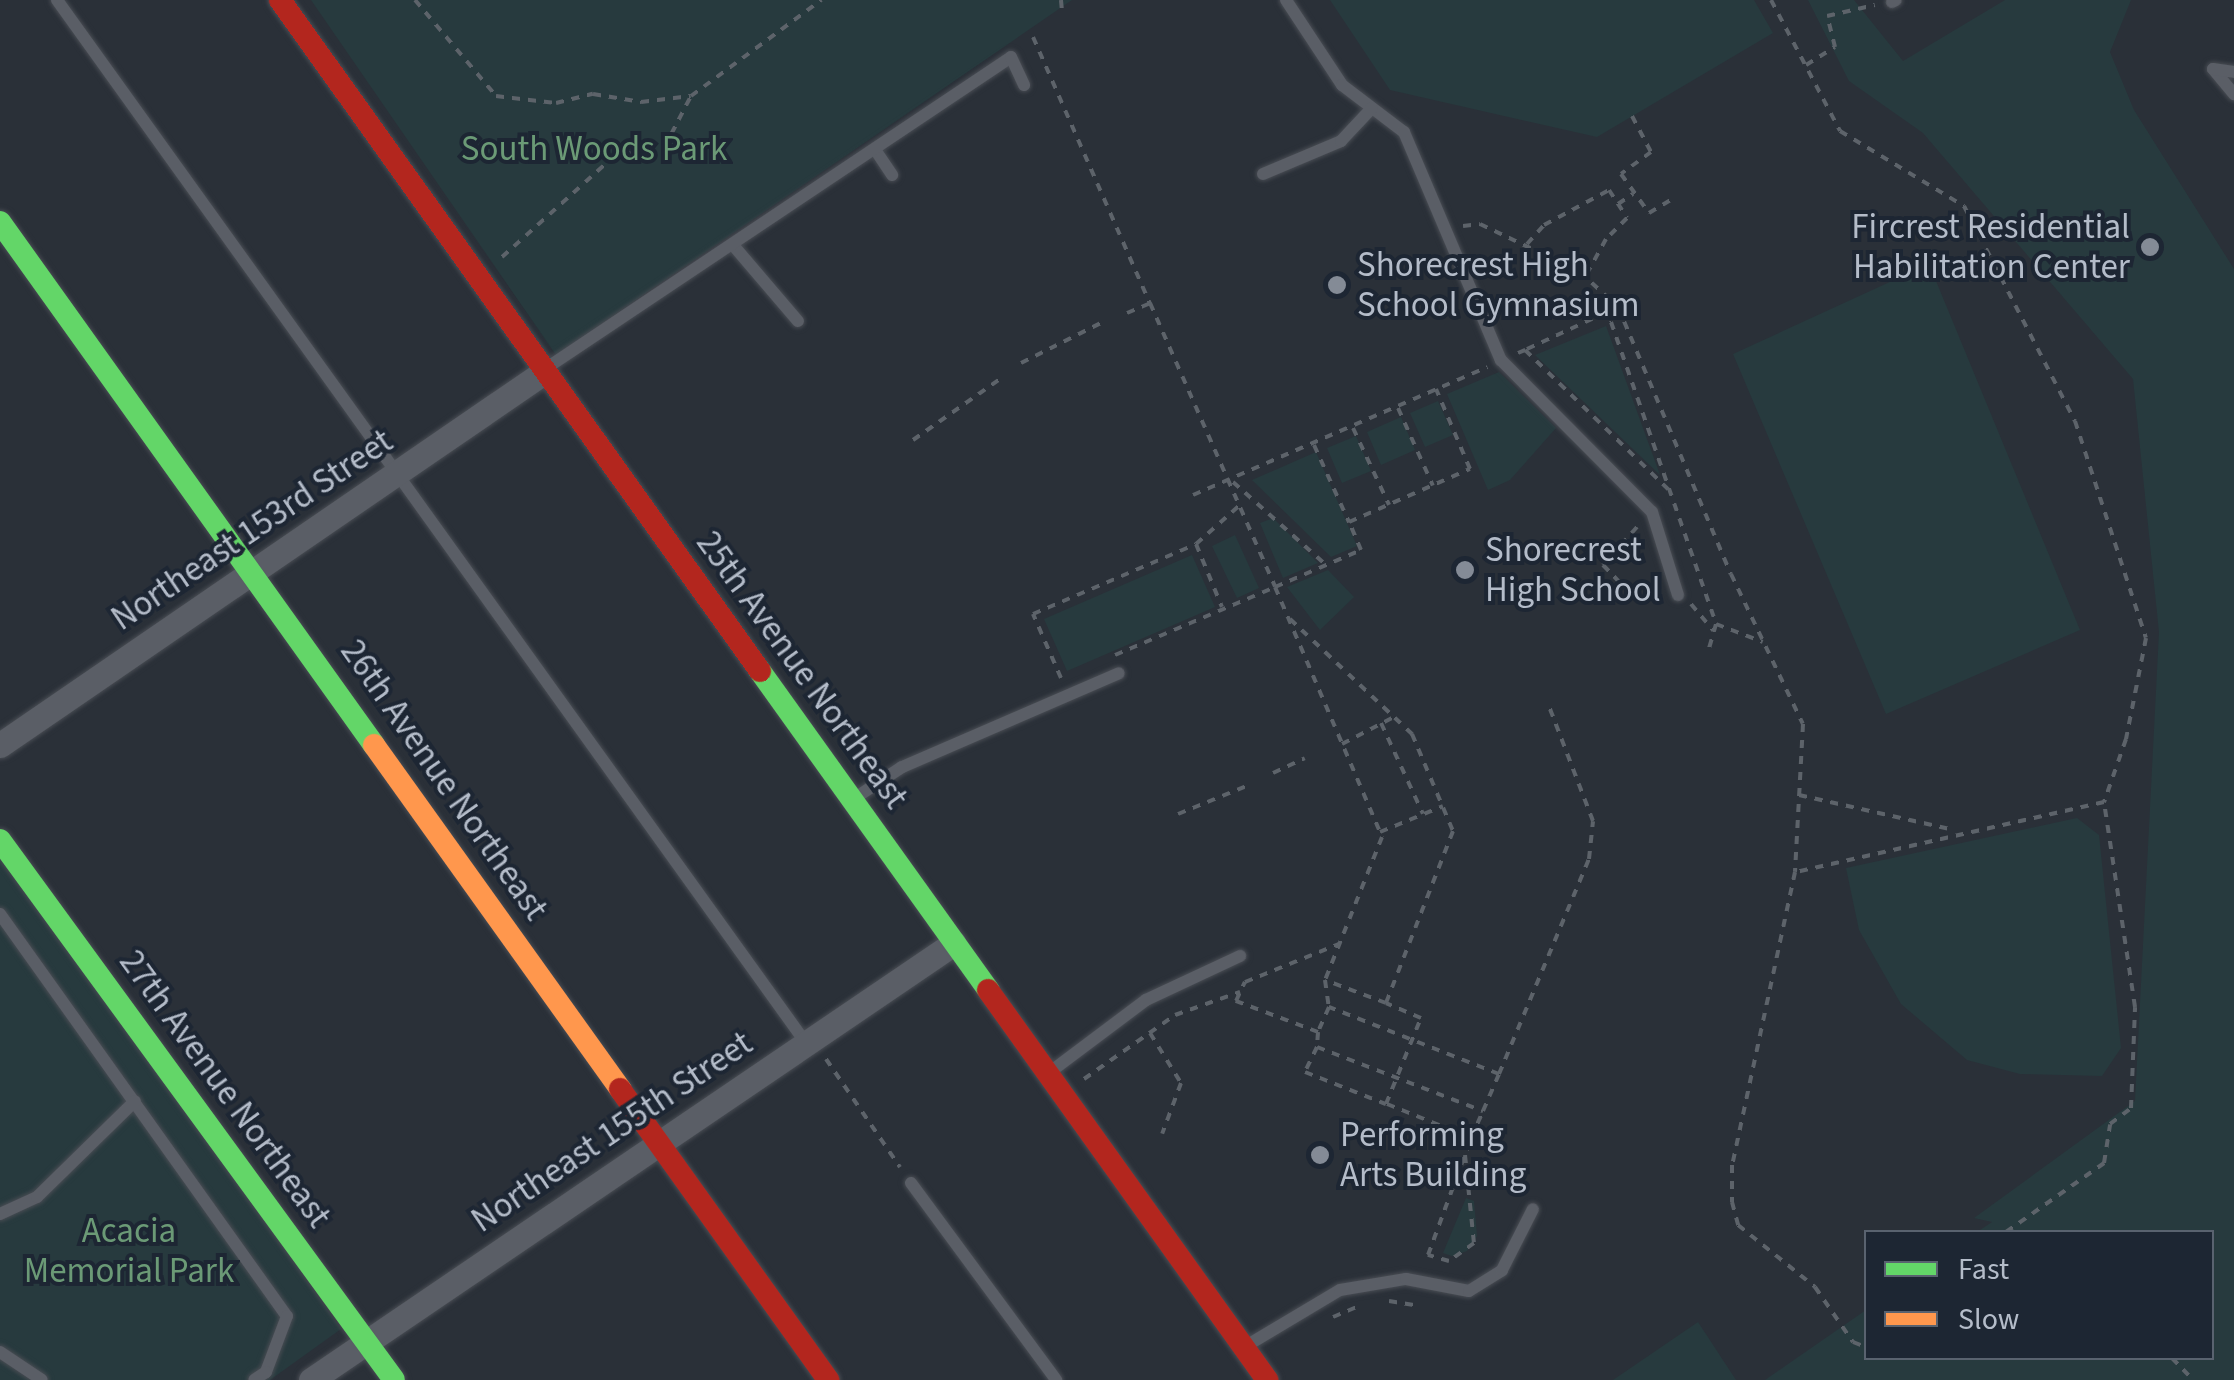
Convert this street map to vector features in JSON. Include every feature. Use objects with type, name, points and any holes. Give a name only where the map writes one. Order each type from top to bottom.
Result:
[{"type":"street","name":"25th Avenue Northeast","points":[[280,0],[1267,1380]]},
{"type":"street","name":"26th Avenue Northeast","points":[[0,222],[828,1380]]},
{"type":"street","name":"Northeast 153rd Street","points":[[0,745],[544,372]]},
{"type":"street","name":"27th Avenue Northeast","points":[[0,840],[394,1380]]},
{"type":"street","name":"Northeast 155th Street","points":[[311,1380],[954,943]]},
{"type":"lane","points":[[56,0],[809,1041]]},
{"type":"lane","points":[[1286,0],[1342,85],[1411,142],[1501,360],[1652,512],[1678,595]]},
{"type":"lane","points":[[544,372],[561,354],[876,151],[1010,57],[1024,85]]},
{"type":"lane","points":[[2234,72],[2213,69],[2234,94]]},
{"type":"lane","points":[[1264,174],[1341,141],[1372,108]]},
{"type":"lane","points":[[876,151],[892,175]]},
{"type":"lane","points":[[733,245],[798,322]]},
{"type":"lane","points":[[852,800],[902,767],[1119,673]]},
{"type":"lane","points":[[0,914],[287,1316],[266,1372],[254,1380]]},
{"type":"lane","points":[[1048,1074],[1146,1000],[1240,956]]},
{"type":"lane","points":[[0,1214],[37,1198],[135,1101]]},
{"type":"lane","points":[[911,1183],[1056,1380]]},
{"type":"lane","points":[[1244,1347],[1340,1290],[1406,1279],[1468,1291],[1502,1270],[1534,1209]]},
{"type":"lane","points":[[0,1352],[42,1380]]},
{"type":"path","points":[[415,0],[496,96],[556,103],[593,94],[641,102],[692,96]]},
{"type":"path","points":[[496,262],[614,156],[664,148],[692,96],[822,0]]},
{"type":"path","points":[[1061,0],[1062,11]]},
{"type":"path","points":[[1771,0],[1840,131],[1964,206],[2075,422],[2146,638],[2126,739],[2104,802],[2135,1006],[2130,1108],[2110,1124],[2104,1163],[2009,1230]]},
{"type":"path","points":[[1805,66],[1835,47],[1826,16],[1894,1]]},
{"type":"path","points":[[1034,36],[1380,832],[1325,980],[1329,1008],[1306,1072],[1471,1138]]},
{"type":"path","points":[[1632,116],[1651,152],[1621,174],[1648,213],[1676,197]]},
{"type":"path","points":[[1526,244],[1544,226],[1609,190],[1626,218],[1606,239],[1585,277]]},
{"type":"path","points":[[1618,204],[1633,194]]},
{"type":"path","points":[[1446,228],[1480,224],[1526,244],[1585,277],[1618,306],[1803,724],[1795,872],[1732,1164],[1732,1202],[1738,1225],[1815,1287],[1854,1342],[1864,1346]]},
{"type":"path","points":[[1127,312],[1150,303]]},
{"type":"path","points":[[1193,495],[1618,306]]},
{"type":"path","points":[[1618,306],[1611,322],[1716,624],[1708,652]]},
{"type":"path","points":[[1021,363],[1102,323]]},
{"type":"path","points":[[1525,350],[1670,491]]},
{"type":"path","points":[[913,440],[1000,379]]},
{"type":"path","points":[[1350,522],[1470,469],[1436,388]]},
{"type":"path","points":[[1397,406],[1433,486]]},
{"type":"path","points":[[1352,426],[1388,505]]},
{"type":"path","points":[[1097,662],[1360,550],[1313,442]]},
{"type":"path","points":[[1229,479],[1326,564]]},
{"type":"path","points":[[1079,670],[1061,678],[1033,614],[1196,544],[1240,506]]},
{"type":"path","points":[[1638,526],[1603,565],[1630,594],[1678,595],[1714,631]]},
{"type":"path","points":[[1196,544],[1222,607]]},
{"type":"path","points":[[1287,616],[1412,734],[1453,831],[1386,1003]]},
{"type":"path","points":[[1716,624],[1764,643]]},
{"type":"path","points":[[1465,1155],[1474,1243],[1449,1261],[1428,1255],[1471,1138],[1588,858],[1593,821],[1548,704]]},
{"type":"path","points":[[1342,744],[1394,717]]},
{"type":"path","points":[[1381,724],[1424,814]]},
{"type":"path","points":[[1274,773],[1305,758]]},
{"type":"path","points":[[1178,814],[1249,784]]},
{"type":"path","points":[[1799,795],[1958,831]]},
{"type":"path","points":[[1795,872],[1958,831],[2104,802]]},
{"type":"path","points":[[1380,832],[1443,806]]},
{"type":"path","points":[[1318,1032],[1236,1001],[1246,982],[1339,944]]},
{"type":"path","points":[[1325,980],[1421,1018],[1386,1104]]},
{"type":"path","points":[[1078,1083],[1175,1015],[1240,992]]},
{"type":"path","points":[[1329,1008],[1499,1074]]},
{"type":"path","points":[[1150,1033],[1181,1082],[1162,1134]]},
{"type":"path","points":[[809,1041],[911,1183]]},
{"type":"path","points":[[1318,1047],[1483,1111]]},
{"type":"path","points":[[1379,1300],[1414,1304]]},
{"type":"path","points":[[1322,1323],[1366,1302]]},
{"type":"path","points":[[2174,1360],[2193,1380]]},
{"type":"green space","name":"South Woods Park","points":[[311,0],[1072,0],[556,355]]},
{"type":"green space","points":[[1330,0],[1754,0],[1773,33],[1597,137],[1390,90]]},
{"type":"green space","points":[[1808,0],[1854,0],[1903,61],[2005,0],[2131,0],[2110,52],[2134,110],[2234,269],[2234,1380],[1765,1380],[1864,1311],[1864,1360],[2214,1360],[2214,1230],[1980,1230],[1992,1222],[1974,1218],[2135,1101],[2159,632],[2133,379],[1923,133],[1849,81]]},
{"type":"green space","points":[[1929,264],[2080,630],[1886,714],[1733,354]]},
{"type":"green space","points":[[1606,326],[1660,475],[1535,355]]},
{"type":"green space","points":[[1499,372],[1556,428],[1510,480],[1488,490],[1447,394]]},
{"type":"green space","points":[[1438,401],[1453,435],[1425,447],[1410,413]]},
{"type":"green space","points":[[1401,417],[1415,450],[1381,465],[1367,432]]},
{"type":"green space","points":[[1356,436],[1371,471],[1342,483],[1327,448]]},
{"type":"green space","points":[[1316,452],[1357,546],[1331,557],[1252,480]]},
{"type":"green space","points":[[1273,518],[1318,563],[1283,578],[1260,523]]},
{"type":"green space","points":[[1235,535],[1259,588],[1237,598],[1212,546]]},
{"type":"green space","points":[[1192,555],[1215,607],[1067,671],[1044,619]]},
{"type":"green space","points":[[1328,570],[1354,597],[1320,630],[1287,587]]},
{"type":"green space","points":[[2077,818],[2099,835],[2121,1048],[2102,1076],[2020,1074],[1967,1060],[1901,1004],[1859,930],[1846,868]]},
{"type":"green space","name":"Acacia Memorial Park","points":[[0,843],[341,1329],[270,1380],[0,1380]]},
{"type":"green space","points":[[1466,1198],[1474,1201],[1477,1236],[1467,1251],[1452,1256],[1443,1253]]},
{"type":"green space","points":[[1698,1322],[1736,1380],[1613,1380]]},
{"type":"traffic: fast","points":[[0,222],[374,745]]},
{"type":"traffic: fast","points":[[760,671],[988,990]]},
{"type":"traffic: fast","points":[[0,840],[394,1380]]},
{"type":"traffic: slow","points":[[374,745],[620,1089]]},
{"type":"traffic: jam","points":[[280,0],[760,671]]},
{"type":"traffic: jam","points":[[988,990],[1267,1380]]},
{"type":"traffic: jam","points":[[620,1089],[828,1380]]},
{"type":"place","name":"Fircrest Residential Habilitation Center","points":[[2150,247]]},
{"type":"place","name":"Shorecrest High School Gymnasium","points":[[1337,285]]},
{"type":"place","name":"Shorecrest High School","points":[[1465,570]]},
{"type":"place","name":"Performing Arts Building","points":[[1320,1155]]}]
